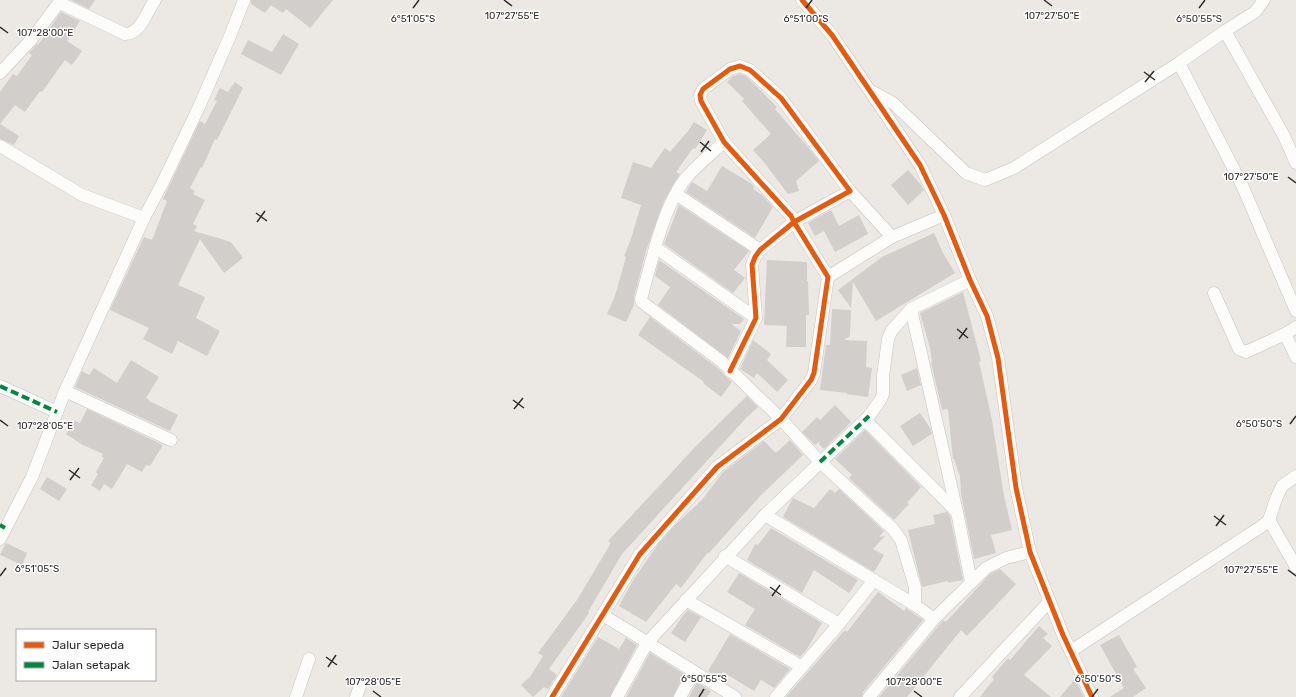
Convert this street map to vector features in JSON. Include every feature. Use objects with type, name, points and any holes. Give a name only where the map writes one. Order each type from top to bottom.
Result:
[{"type":"street","points":[[0,72],[31,40],[61,2],[124,34],[130,34],[139,27],[155,0]]},
{"type":"street","points":[[2,530],[32,477],[65,391],[144,218],[198,109],[244,0]]},
{"type":"street","points":[[802,0],[832,35],[920,165],[944,215],[970,280],[987,316],[998,358],[1016,488],[1030,552],[1049,602],[1092,697]]},
{"type":"street","points":[[870,91],[893,103],[966,173],[985,180],[1014,168],[1179,63],[1225,30],[1255,12],[1264,0]]},
{"type":"street","points":[[1225,30],[1284,136],[1296,163]]},
{"type":"street","points":[[1179,63],[1242,185],[1296,311]]},
{"type":"street","points":[[552,697],[640,554],[717,467],[781,419],[813,376],[828,277],[791,216],[724,142],[701,101],[700,95],[703,89],[730,69],[740,66],[750,70],[781,98],[850,191],[892,237]]},
{"type":"street","points":[[724,142],[686,178],[676,194],[664,220],[641,299],[642,302],[721,361],[781,419],[820,462],[893,529],[901,540],[915,587],[915,605]]},
{"type":"street","points":[[0,146],[82,195],[144,218]]},
{"type":"street","points":[[730,371],[756,318],[752,265],[755,257],[760,250],[794,222],[850,191]]},
{"type":"street","points":[[676,194],[760,250]]},
{"type":"street","points":[[828,277],[892,237],[944,215]]},
{"type":"street","points":[[656,248],[756,318]]},
{"type":"street","points":[[617,697],[647,643],[725,556],[765,515],[865,420],[881,399],[883,394],[883,376],[888,339],[892,330],[911,308],[970,280]]},
{"type":"street","points":[[1214,293],[1239,348],[1246,352],[1285,334],[1296,327]]},
{"type":"street","points":[[911,308],[957,512],[971,582]]},
{"type":"street","points":[[1285,334],[1296,357]]},
{"type":"street","points":[[0,386],[57,412]]},
{"type":"street","points":[[65,391],[171,440]]},
{"type":"street","points":[[865,420],[957,512]]},
{"type":"street","points":[[1071,651],[1262,526],[1269,520],[1282,486],[1296,476]]},
{"type":"street","points":[[765,515],[915,605],[934,619]]},
{"type":"street","points":[[1269,520],[1296,567]]},
{"type":"street","points":[[869,697],[934,619],[986,568],[1006,558],[1030,552]]},
{"type":"street","points":[[725,556],[839,624]]},
{"type":"street","points":[[776,697],[839,624],[874,580]]},
{"type":"street","points":[[686,600],[802,667]]},
{"type":"street","points":[[960,697],[1049,602]]},
{"type":"street","points":[[603,615],[735,697]]},
{"type":"street","points":[[296,697],[309,659]]},
{"type":"street","points":[[680,697],[694,672]]},
{"type":"building","points":[[71,0],[95,0],[89,9]]},
{"type":"building","points":[[251,0],[333,0],[310,28],[286,9],[283,13],[271,5],[265,13],[251,4]]},
{"type":"building","points":[[61,12],[80,21],[67,41],[82,51],[72,65],[65,60],[42,92],[40,91],[25,112],[15,105],[0,124],[0,92],[13,74],[17,76],[32,55],[29,53],[37,44],[38,45]]},
{"type":"building","points":[[283,34],[299,44],[281,75],[241,54],[248,40],[272,52]]},
{"type":"building","points":[[740,74],[746,76],[777,107],[775,109],[819,161],[796,181],[799,191],[788,194],[753,150],[771,134],[742,101],[744,99],[727,82],[733,76]]},
{"type":"building","points":[[235,82],[243,88],[217,140],[215,139],[202,168],[201,167],[190,188],[195,191],[193,194],[205,200],[193,224],[197,226],[194,231],[231,242],[243,258],[224,273],[200,239],[178,285],[205,297],[196,318],[220,331],[207,356],[178,341],[172,354],[143,339],[149,328],[110,310],[144,237],[152,240],[167,201],[163,199],[200,121],[205,124],[217,101],[214,100],[220,88],[228,92]]},
{"type":"building","points":[[694,122],[707,130],[695,149],[693,148],[676,172],[680,174],[664,201],[646,251],[634,297],[634,305],[626,322],[607,314],[615,296],[626,257],[624,256],[631,239],[641,205],[621,198],[633,162],[651,168],[665,148],[670,152]]},
{"type":"building","points":[[0,124],[19,136],[14,145],[0,139]]},
{"type":"building","points":[[722,166],[752,184],[754,187],[753,189],[762,195],[773,207],[755,238],[686,192],[692,182],[707,191]]},
{"type":"building","points":[[908,170],[924,190],[908,205],[891,185]]},
{"type":"building","points":[[679,205],[749,251],[734,270],[745,278],[733,293],[664,244]]},
{"type":"building","points":[[831,210],[839,226],[859,215],[868,234],[835,252],[824,231],[815,236],[808,223]]},
{"type":"building","points":[[934,233],[943,253],[955,273],[876,321],[853,282],[851,308],[838,290],[882,257]]},
{"type":"building","points":[[659,260],[744,319],[740,324],[731,324],[741,331],[728,358],[658,305],[670,287],[655,276]]},
{"type":"building","points":[[767,260],[807,262],[809,315],[806,315],[806,347],[786,347],[787,326],[764,325]]},
{"type":"building","points":[[963,292],[981,361],[979,362],[992,420],[1004,496],[1012,530],[991,535],[996,553],[974,559],[961,494],[960,476],[953,459],[948,409],[942,410],[931,362],[930,348],[920,313]]},
{"type":"building","points":[[832,309],[851,310],[850,336],[844,340],[867,341],[866,367],[872,368],[868,397],[820,390],[826,345],[830,345]]},
{"type":"building","points":[[650,317],[716,367],[732,382],[721,397],[703,383],[704,382],[638,335]]},
{"type":"building","points":[[753,340],[771,354],[767,360],[788,380],[777,392],[757,373],[754,378],[740,369]]},
{"type":"building","points":[[131,360],[159,377],[146,398],[149,401],[178,415],[170,431],[75,387],[82,371],[89,375],[94,368],[117,383]]},
{"type":"building","points":[[917,368],[921,385],[907,391],[901,375]]},
{"type":"building","points":[[747,396],[758,407],[747,417],[622,554],[588,612],[589,613],[549,669],[557,675],[548,689],[544,687],[533,697],[521,685],[530,677],[543,656],[538,653],[577,600],[611,543],[608,541],[698,444]]},
{"type":"building","points":[[835,405],[851,422],[824,449],[819,444],[820,441],[815,445],[802,432],[817,417],[820,420]]},
{"type":"building","points":[[87,409],[163,445],[150,466],[146,465],[142,472],[127,464],[112,489],[104,484],[100,491],[91,485],[98,474],[96,472],[104,458],[102,457],[103,454],[83,445],[66,434],[75,421],[80,423]]},
{"type":"building","points":[[920,413],[930,428],[932,434],[913,446],[900,426]]},
{"type":"building","points":[[865,430],[921,487],[907,503],[909,504],[894,520],[849,478],[852,475],[835,459]]},
{"type":"building","points":[[790,440],[803,455],[761,495],[709,553],[708,552],[681,588],[676,584],[646,622],[619,606],[632,582],[658,544],[675,525],[702,500],[723,472],[764,441],[776,453]]},
{"type":"building","points":[[47,477],[67,489],[59,501],[40,489]]},
{"type":"building","points":[[830,489],[835,493],[839,489],[884,531],[879,537],[885,536],[873,549],[884,555],[874,572],[783,517],[793,498],[814,508]]},
{"type":"building","points":[[947,512],[950,516],[963,580],[948,583],[948,581],[922,587],[908,530],[935,524],[933,515]]},
{"type":"building","points":[[771,528],[858,580],[849,593],[814,570],[802,593],[747,560],[755,544],[758,545]]},
{"type":"building","points":[[6,543],[27,553],[22,565],[0,555]]},
{"type":"building","points":[[1000,569],[1016,584],[967,636],[961,630],[907,697],[879,697],[943,620],[946,622],[990,574]]},
{"type":"building","points":[[739,573],[822,623],[807,649],[800,657],[745,625],[755,609],[727,592]]},
{"type":"building","points":[[878,592],[904,611],[906,608],[923,620],[863,692],[862,697],[786,697],[845,630],[847,632]]},
{"type":"building","points":[[688,610],[701,617],[685,642],[671,633]]},
{"type":"building","points":[[1039,626],[1048,634],[1043,638],[1052,646],[1024,675],[1051,697],[980,697],[994,679],[992,677],[1008,658],[1010,660]]},
{"type":"building","points":[[730,634],[790,669],[774,688],[761,680],[754,691],[723,672],[719,678],[708,671]]},
{"type":"building","points":[[1119,635],[1137,667],[1133,669],[1146,688],[1133,697],[1110,697],[1124,688],[1100,645]]},
{"type":"building","points":[[598,637],[619,649],[626,638],[637,645],[610,697],[561,697]]},
{"type":"building","points":[[650,653],[684,674],[673,697],[626,697]]},
{"type":"building","points":[[1075,679],[1084,697],[1060,697]]},
{"type":"building","points":[[697,682],[711,691],[707,697],[689,697]]},
{"type":"marked path","points":[[0,386],[57,412]]},
{"type":"marked path","points":[[820,462],[869,416]]},
{"type":"marked path","points":[[0,525],[5,528]]},
{"type":"cycle path","points":[[802,0],[832,35],[920,165],[944,215],[970,280],[987,316],[998,358],[1016,488],[1030,552],[1063,635],[1092,697]]},
{"type":"cycle path","points":[[552,697],[640,554],[717,467],[781,419],[811,380],[814,373],[828,277],[794,222],[791,216],[724,142],[701,101],[700,95],[703,89],[730,69],[740,66],[750,70],[781,98],[850,191],[794,222],[760,250],[755,257],[752,265],[756,318],[730,371]]}]
